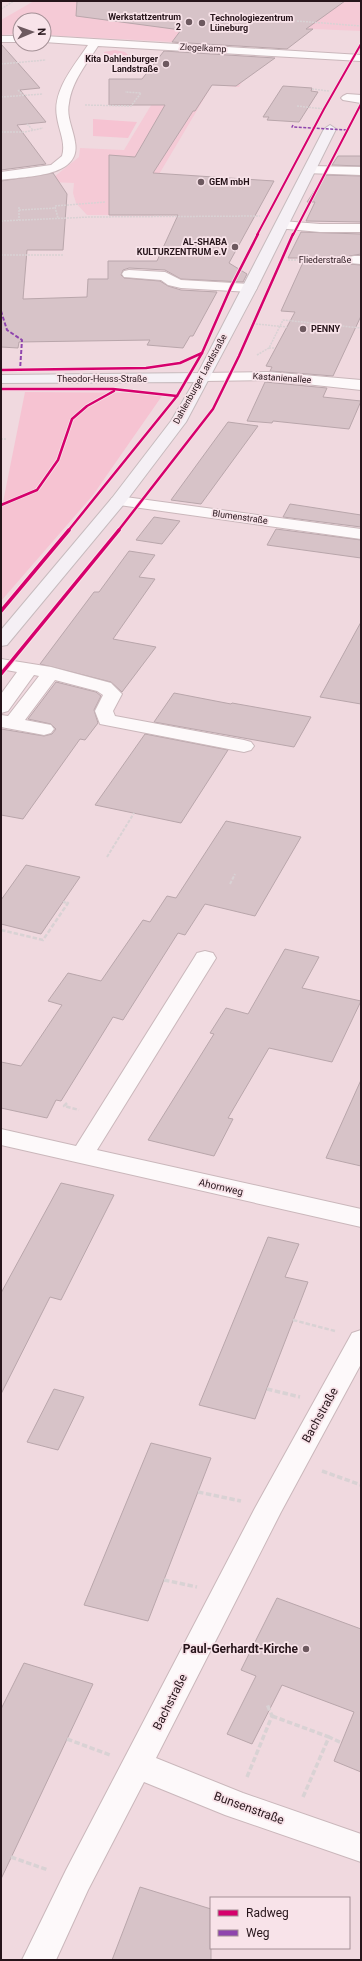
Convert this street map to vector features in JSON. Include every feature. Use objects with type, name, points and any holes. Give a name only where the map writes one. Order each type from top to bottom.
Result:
[{"type":"main road","name":"Dahlenburger Landstraße","points":[[1,641],[118,501],[178,422],[265,260],[330,129]]},
{"type":"main road","name":"Theodor-Heuss-Straße","points":[[1,379],[203,377]]},
{"type":"street","points":[[1,39],[12,39]]},
{"type":"street","name":"Ziegelkamp","points":[[52,39],[361,58]]},
{"type":"street","points":[[1,176],[55,168],[64,163],[68,158],[71,146],[64,126],[64,98],[95,42]]},
{"type":"street","points":[[347,98],[361,99]]},
{"type":"street","points":[[309,170],[361,171]]},
{"type":"street","points":[[284,220],[320,228],[361,228]]},
{"type":"street","points":[[128,274],[165,276],[173,282],[181,284],[250,288]]},
{"type":"street","name":"Kastanienallee","points":[[203,377],[269,376],[361,385]]},
{"type":"street","name":"Blumenstraße","points":[[118,501],[361,534]]},
{"type":"street","points":[[1,664],[51,673],[104,686],[113,694],[104,711],[107,720],[244,746]]},
{"type":"street","points":[[1,707],[29,669]]},
{"type":"street","points":[[7,722],[51,673]]},
{"type":"street","points":[[7,722],[44,729]]},
{"type":"street","points":[[82,1156],[205,958]]},
{"type":"street","name":"Ahornweg","points":[[1,1137],[361,1218]]},
{"type":"street","name":"Bachstraße","points":[[39,1960],[77,1880],[138,1765],[269,1508],[295,1461],[350,1336]]},
{"type":"street","name":"Bunsenstraße","points":[[138,1765],[236,1806],[361,1848]]},
{"type":"path","points":[[2,8],[14,1]]},
{"type":"path","points":[[297,21],[361,26]]},
{"type":"path","points":[[13,59],[16,62]]},
{"type":"path","points":[[312,89],[333,92]]},
{"type":"path","points":[[18,90],[23,95]]},
{"type":"path","points":[[1,97],[23,95],[64,98],[128,107],[131,106],[140,93],[125,92]]},
{"type":"path","points":[[297,106],[324,109]]},
{"type":"path","points":[[27,124],[33,130]]},
{"type":"path","points":[[1,132],[26,132],[64,126]]},
{"type":"path","points":[[19,210],[106,202]]},
{"type":"path","points":[[19,206],[19,220]]},
{"type":"path","points":[[55,206],[58,218]]},
{"type":"path","points":[[1,221],[58,218],[284,220]]},
{"type":"path","points":[[42,255],[43,250]]},
{"type":"path","points":[[2,251],[1,255],[63,255]]},
{"type":"path","points":[[269,348],[283,320],[361,328]]},
{"type":"path","points":[[254,324],[287,327]]},
{"type":"path","points":[[254,357],[269,348],[276,348]]},
{"type":"path","points":[[1,439],[7,439]]},
{"type":"path","points":[[107,857],[134,813]]},
{"type":"path","points":[[230,884],[235,874]]},
{"type":"path","points":[[1,930],[43,940],[68,903],[62,902]]},
{"type":"path","points":[[293,1320],[350,1336]]},
{"type":"path","points":[[295,1461],[361,1485]]},
{"type":"path","points":[[198,1492],[269,1508]]},
{"type":"path","points":[[236,1806],[272,1716],[267,1704]]},
{"type":"path","points":[[272,1716],[342,1742]]},
{"type":"path","points":[[291,1824],[329,1737]]},
{"type":"path","points":[[67,1739],[138,1765]]},
{"type":"path","points":[[11,1857],[77,1880]]},
{"type":"shaded area","name":"Technologiezentrum Lüneburg","points":[[34,1],[361,1],[361,31],[313,29],[287,26],[245,46],[52,35],[52,12],[15,12]]},
{"type":"shaded area","name":"Technologiezentrum Lüneburg","points":[[12,14],[12,34],[1,35],[1,20]]},
{"type":"shaded area","points":[[115,50],[125,52],[131,58],[117,62],[107,61],[104,57],[104,52]]},
{"type":"shaded area","points":[[170,74],[243,79],[239,87],[212,85],[155,181],[156,215],[87,215],[76,203],[73,193],[74,183],[51,182],[54,177],[79,157],[80,148],[124,150]]},
{"type":"shaded area","points":[[93,119],[137,122],[128,138],[93,136]]},
{"type":"shaded area","points":[[25,392],[164,393],[93,495],[1,601],[1,502],[3,502]]},
{"type":"building","name":"Technologiezentrum Lüneburg","points":[[77,1],[345,1],[306,29],[313,29],[287,49],[172,42],[181,30],[76,16]]},
{"type":"building","points":[[1,44],[40,88],[20,90],[46,122],[17,125],[46,164],[1,170]]},
{"type":"building","points":[[164,51],[275,58],[236,86],[212,85],[195,111],[193,111],[153,173],[274,181],[229,263],[247,274],[243,282],[181,279],[165,270],[129,268],[123,270],[121,275],[124,278],[160,281],[168,286],[181,290],[217,292],[193,336],[190,336],[183,348],[147,345],[150,340],[19,342],[18,348],[1,347],[1,181],[53,173],[67,194],[63,250],[27,250],[23,299],[87,297],[88,279],[108,279],[108,261],[157,261],[178,215],[109,215],[109,155],[135,157],[165,105],[109,105],[109,79],[142,79]]},
{"type":"building","points":[[283,86],[312,88],[311,91],[318,92],[299,122],[267,120],[269,117],[263,117]]},
{"type":"building","points":[[338,156],[361,156],[361,166],[332,165]]},
{"type":"building","points":[[325,175],[361,176],[361,222],[306,221],[315,202],[307,202]]},
{"type":"building","points":[[301,232],[361,234],[361,254],[349,256],[346,259],[349,264],[361,265],[361,316],[333,376],[270,371],[272,367],[266,366],[295,312],[281,311],[305,258],[288,258]]},
{"type":"building","points":[[265,382],[327,388],[323,397],[361,401],[349,429],[273,421],[272,423],[247,421]]},
{"type":"building","points":[[228,422],[258,426],[201,504],[171,500]]},
{"type":"building","points":[[290,504],[361,515],[361,527],[283,517]]},
{"type":"building","points":[[154,517],[180,521],[162,544],[136,540]]},
{"type":"building","points":[[276,529],[361,540],[361,558],[267,545]]},
{"type":"building","points":[[129,551],[155,555],[139,577],[155,579],[113,639],[156,647],[122,692],[111,682],[40,664],[94,592],[99,592]]},
{"type":"building","points":[[361,622],[361,704],[320,697]]},
{"type":"building","points":[[56,682],[96,692],[101,696],[94,710],[98,723],[85,740],[80,739],[23,819],[1,815],[1,729],[44,736],[52,734],[56,729],[51,724],[28,719]]},
{"type":"building","points":[[174,693],[311,717],[294,747],[154,722]]},
{"type":"building","points":[[145,734],[228,750],[181,823],[95,805]]},
{"type":"building","points":[[226,821],[301,837],[255,916],[205,904],[185,935],[178,933],[123,1020],[113,1017],[61,1101],[56,1100],[47,1118],[1,1108],[1,1062],[21,1066],[62,1005],[48,1001],[68,973],[101,981],[143,920],[150,922],[167,896],[176,898]]},
{"type":"building","points":[[26,865],[80,877],[41,934],[1,924],[1,900]]},
{"type":"building","points":[[285,949],[319,957],[302,988],[361,1001],[332,1062],[269,1048],[228,1118],[233,1119],[214,1156],[148,1140],[214,1034],[210,1033],[226,1008],[248,1014]]},
{"type":"building","points":[[361,1080],[361,1166],[326,1158]]},
{"type":"building","points":[[61,1183],[114,1195],[61,1300],[50,1297],[1,1394],[1,1293]]},
{"type":"building","points":[[268,1237],[299,1244],[285,1277],[308,1282],[255,1419],[199,1405]]},
{"type":"building","points":[[54,1389],[84,1397],[58,1450],[27,1442]]},
{"type":"building","points":[[151,1443],[211,1458],[148,1621],[84,1605]]},
{"type":"building","name":"Paul-Gerhardt-Kirche","points":[[277,1598],[361,1629],[361,1772],[334,1761],[354,1712],[282,1685],[252,1744],[227,1734],[256,1676],[241,1670]]},
{"type":"building","points":[[24,1663],[93,1684],[1,1879],[1,1709]]},
{"type":"building","points":[[140,1887],[210,1909],[211,1960],[112,1960]]},
{"type":"marked path","points":[[293,125],[292,127],[347,130]]},
{"type":"marked path","points":[[1,311],[7,330],[22,340],[20,370]]},
{"type":"cycle path","points":[[1,611],[96,498],[177,396],[202,353],[231,287],[267,216],[324,109],[361,44]]},
{"type":"cycle path","points":[[1,674],[140,504],[213,409],[239,356],[297,226],[361,104]]},
{"type":"cycle path","points":[[1,370],[146,368],[180,363],[202,353]]},
{"type":"cycle path","points":[[1,389],[113,389],[156,392],[177,396]]},
{"type":"cycle path","points":[[1,505],[37,490],[58,460],[72,419],[87,406],[114,391]]},
{"type":"place","name":"Werkstattzentrum 2","points":[[189,22]]},
{"type":"place","name":"Technologiezentrum Lüneburg","points":[[202,23]]},
{"type":"place","name":"Kita Dahlenburger Landstraße","points":[[166,64]]},
{"type":"place","name":"GEM mbH","points":[[201,182]]},
{"type":"place","name":"AL-SHABA KULTURZENTRUM e.V","points":[[235,247]]},
{"type":"place","name":"PENNY","points":[[303,329]]},
{"type":"place","name":"Paul-Gerhardt-Kirche","points":[[306,1649]]}]
